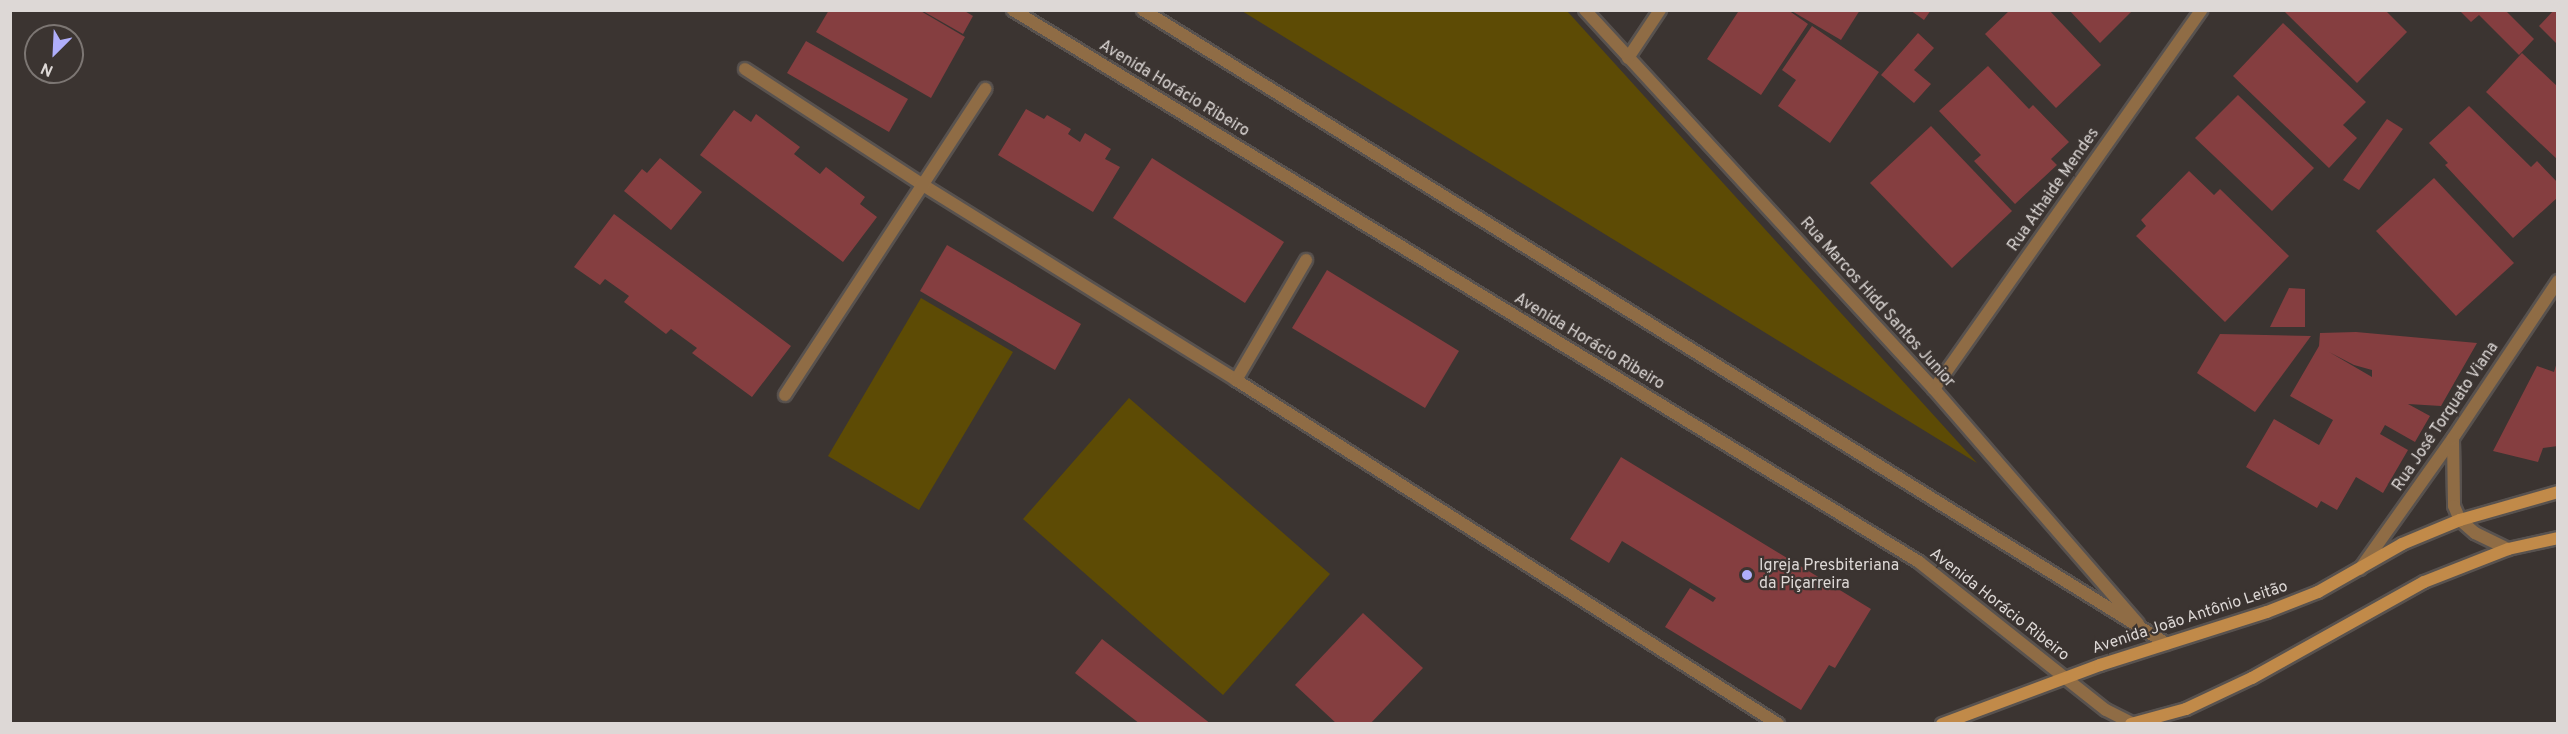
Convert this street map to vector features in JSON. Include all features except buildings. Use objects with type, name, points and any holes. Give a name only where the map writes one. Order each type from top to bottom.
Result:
[{"type":"main road","name":"Avenida João Antônio Leitão","points":[[1942,723],[2064,678],[2267,612],[2318,592],[2402,544],[2460,520],[2558,492]]},
{"type":"main road","points":[[2132,723],[2187,709],[2314,645],[2424,582],[2508,549],[2558,538]]},
{"type":"street","name":"Avenida Horácio Ribeiro","points":[[1013,10],[1919,562],[2106,710],[2132,723]]},
{"type":"street","points":[[1143,10],[2167,644]]},
{"type":"street","name":"Rua Marcos Hidd Santos Junior","points":[[1585,10],[1934,389],[2138,624]]},
{"type":"street","points":[[1629,58],[1660,10]]},
{"type":"street","name":"Rua Athaide Mendes","points":[[1934,389],[2201,10]]},
{"type":"street","points":[[745,69],[923,185],[1778,723]]},
{"type":"street","points":[[785,395],[985,88]]},
{"type":"street","points":[[1236,380],[1305,260]]},
{"type":"street","name":"Rua José Torquato Viana","points":[[2359,570],[2453,438],[2558,281]]},
{"type":"street","points":[[2453,438],[2454,506],[2460,520],[2475,532],[2508,549]]},
{"type":"shaded area","points":[[1242,11],[1567,11],[1977,463]]},
{"type":"shaded area","points":[[921,298],[1013,352],[919,510],[828,456]]},
{"type":"shaded area","points":[[1129,398],[1330,574],[1223,695],[1023,519]]},
{"type":"place","name":"Igreja Presbiteriana da Piçarreira","points":[[1747,575]]}]
